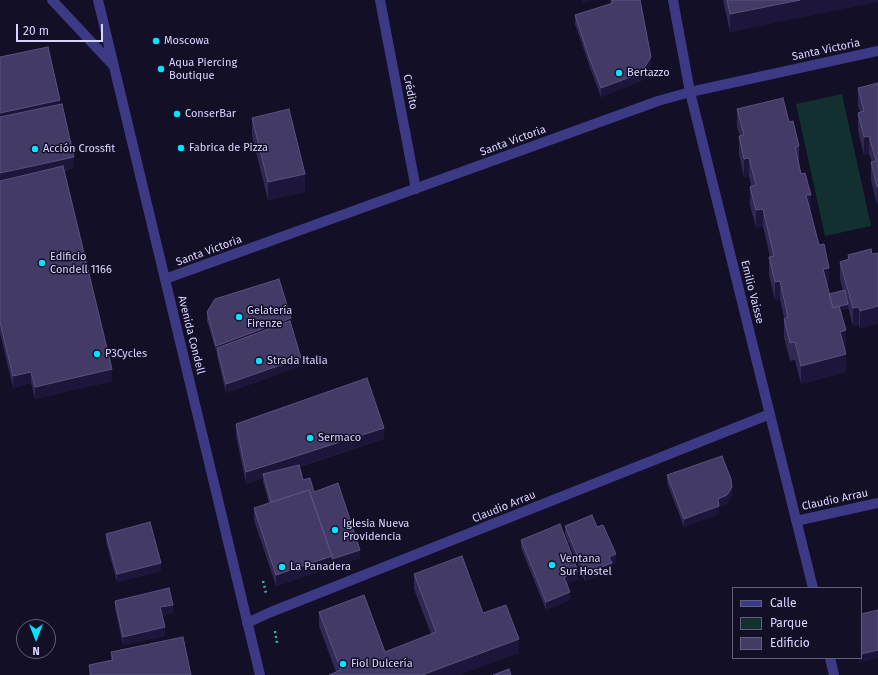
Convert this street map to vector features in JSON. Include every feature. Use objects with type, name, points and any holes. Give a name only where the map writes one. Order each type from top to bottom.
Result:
[{"type":"street","points":[[52,0],[113,65]]},
{"type":"street","name":"Avenida Condell","points":[[98,0],[260,675]]},
{"type":"street","name":"Crédito","points":[[380,0],[416,189]]},
{"type":"street","name":"Emilio Vaisse","points":[[673,0],[690,92],[813,587]]},
{"type":"street","name":"Santa Victoria","points":[[165,279],[646,105],[690,92],[878,51]]},
{"type":"street","name":"Claudio Arrau","points":[[247,623],[271,612],[770,414]]},
{"type":"street","name":"Claudio Arrau","points":[[796,521],[878,503]]},
{"type":"street","points":[[830,659],[834,675]]},
{"type":"path","points":[[263,582],[266,594]]},
{"type":"path","points":[[275,629],[277,643]]},
{"type":"green space","points":[[842,94],[871,226],[825,236],[796,104]]},
{"type":"building","points":[[612,0],[640,0],[651,57],[641,73],[601,88],[575,15],[613,3]]},
{"type":"building","points":[[727,0],[800,0],[730,14]]},
{"type":"building","points":[[48,47],[60,100],[0,113],[0,57]]},
{"type":"building","points":[[878,83],[877,187],[871,162],[876,161],[869,136],[864,137],[858,113],[864,111],[858,88]]},
{"type":"building","points":[[783,98],[789,122],[793,121],[799,146],[795,147],[801,174],[805,173],[811,195],[806,195],[819,245],[824,244],[829,268],[823,269],[833,308],[839,306],[846,330],[840,332],[846,354],[801,366],[795,342],[790,343],[784,319],[788,317],[780,281],[775,282],[769,257],[774,256],[763,209],[756,210],[750,187],[756,185],[749,158],[744,159],[739,136],[744,135],[737,109]]},
{"type":"building","name":"Acción Crossfit","points":[[62,104],[74,157],[0,173],[0,117]]},
{"type":"building","points":[[289,109],[305,174],[268,182],[252,118]]},
{"type":"building","name":"Edificio Condell 1166","points":[[63,166],[112,369],[35,387],[31,372],[13,376],[0,322],[0,181]]},
{"type":"building","points":[[871,249],[872,254],[878,253],[878,306],[860,311],[859,307],[853,308],[840,262],[849,259],[848,255]]},
{"type":"building","points":[[279,279],[291,318],[216,346],[207,312],[215,299]]},
{"type":"building","points":[[845,290],[848,304],[833,308],[829,294]]},
{"type":"building","name":"Strada Italia","points":[[290,321],[301,358],[226,384],[217,348]]},
{"type":"building","name":"Sermaco","points":[[367,378],[384,428],[246,472],[236,424]]},
{"type":"building","points":[[722,456],[731,479],[732,487],[727,495],[718,499],[719,506],[684,519],[667,475]]},
{"type":"building","points":[[299,465],[303,480],[310,478],[314,492],[338,483],[360,550],[332,559],[309,490],[271,502],[263,474]]},
{"type":"building","points":[[309,490],[332,556],[276,575],[254,508]]},
{"type":"building","points":[[592,515],[597,527],[603,525],[616,554],[609,557],[612,563],[585,573],[565,526]]},
{"type":"building","points":[[150,522],[161,563],[117,574],[106,534]]},
{"type":"building","points":[[560,524],[578,571],[564,577],[570,592],[546,602],[521,540]]},
{"type":"building","points":[[462,556],[483,613],[506,605],[519,639],[422,675],[329,675],[341,670],[319,612],[364,595],[385,652],[436,632],[414,574]]},
{"type":"building","points":[[169,588],[173,605],[160,607],[165,627],[123,637],[115,601]]},
{"type":"building","points":[[878,610],[878,650],[862,654],[862,614]]},
{"type":"building","points":[[183,637],[191,675],[91,675],[89,665],[113,660],[111,652]]},
{"type":"building","points":[[509,669],[511,675],[493,675]]},
{"type":"place","name":"Moscowa","points":[[156,41]]},
{"type":"place","name":"Aqua Piercing Boutique","points":[[161,69]]},
{"type":"place","name":"Bertazzo","points":[[619,73]]},
{"type":"place","name":"ConserBar","points":[[177,114]]},
{"type":"place","name":"Fabrica de Pizza","points":[[181,148]]},
{"type":"place","name":"Acción Crossfit","points":[[35,149]]},
{"type":"place","name":"Edificio Condell 1166","points":[[42,263]]},
{"type":"place","name":"Gelatería Firenze","points":[[239,317]]},
{"type":"place","name":"P3Cycles","points":[[97,354]]},
{"type":"place","name":"Strada Italia","points":[[259,361]]},
{"type":"place","name":"Sermaco","points":[[310,438]]},
{"type":"place","name":"Iglesia Nueva Providencia","points":[[335,530]]},
{"type":"place","name":"Ventana Sur Hostel","points":[[552,565]]},
{"type":"place","name":"La Panadera","points":[[282,567]]},
{"type":"place","name":"Fiol Dulcería","points":[[343,664]]}]
